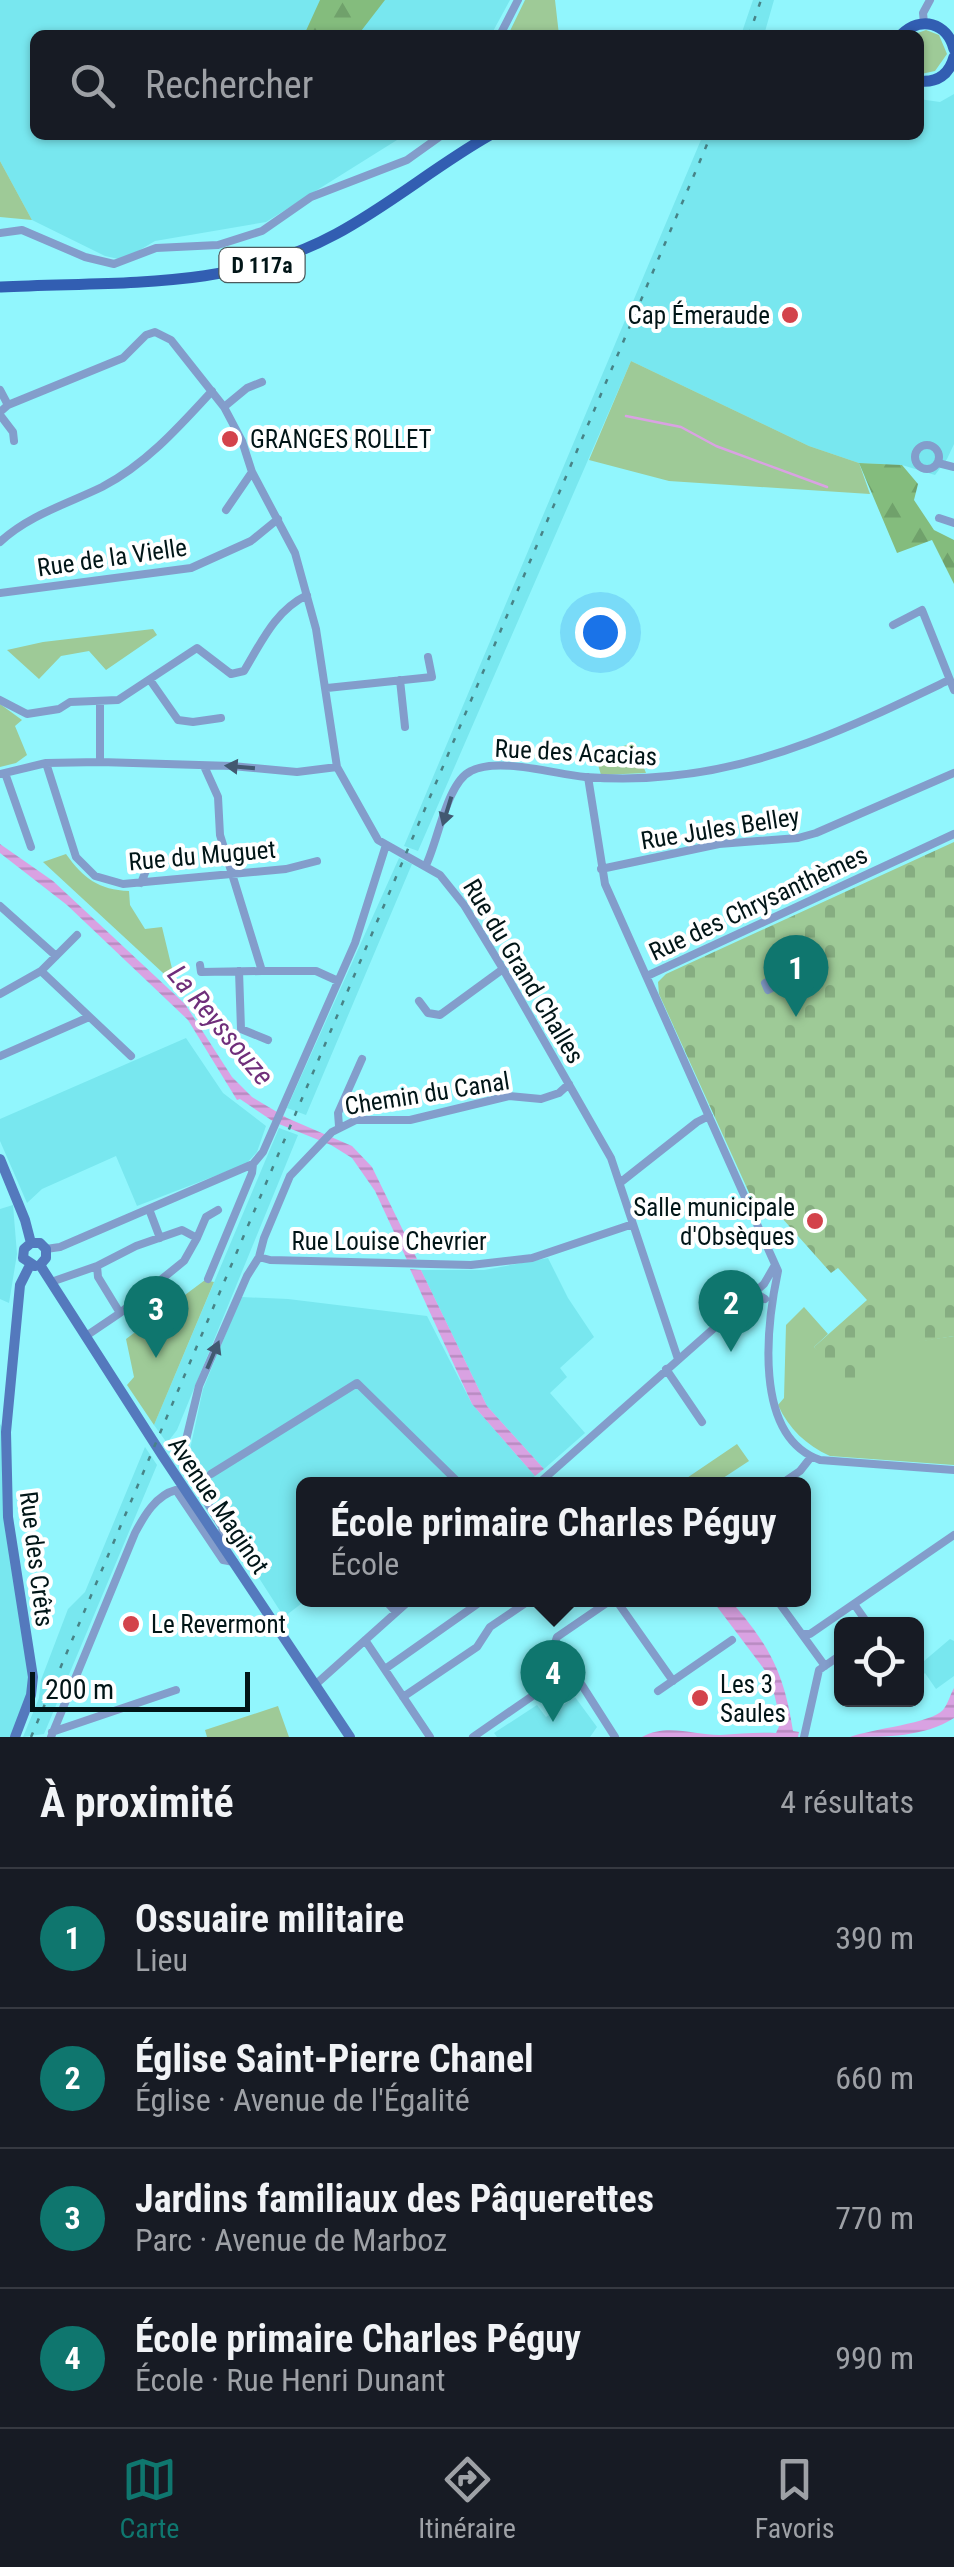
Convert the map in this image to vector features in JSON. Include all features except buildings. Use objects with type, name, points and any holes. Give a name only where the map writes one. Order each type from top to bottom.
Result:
[{"type":"main road","points":[[908,30],[914,25],[934,24],[953,40]]},
{"type":"main road","points":[[924,82],[950,76],[954,57]]},
{"type":"main road","name":"D 117a","points":[[1,284],[162,283],[248,269],[334,236],[482,140]]},
{"type":"main road","points":[[0,296],[1,284]]},
{"type":"main road","points":[[0,1159],[31,1243]]},
{"type":"main road","points":[[31,1243],[40,1243],[46,1249],[46,1258],[35,1265],[22,1254],[31,1243]]},
{"type":"main road","name":"Avenue Maginot","points":[[35,1265],[54,1281],[123,1394],[350,1737]]},
{"type":"main road","name":"Rue des Crêts","points":[[15,1737],[32,1696],[34,1677],[8,1516],[7,1409],[20,1285],[35,1265]]},
{"type":"street","points":[[503,30],[518,0]]},
{"type":"street","points":[[924,23],[923,13],[930,0]]},
{"type":"street","points":[[0,233],[22,230],[114,264],[156,248],[218,245],[262,231],[311,197],[407,160],[435,140]]},
{"type":"street","name":"Rue du Grand Challes","points":[[2,411],[123,358],[154,332],[166,336],[224,407],[252,472],[295,554],[327,688],[337,767],[372,831],[386,845],[440,875],[464,904],[570,1084],[611,1158],[678,1358]]},
{"type":"street","points":[[224,407],[247,388],[262,382]]},
{"type":"street","points":[[0,390],[2,411],[14,442]]},
{"type":"street","points":[[0,542],[10,532],[130,469],[164,443],[212,391]]},
{"type":"street","points":[[938,463],[954,467]]},
{"type":"street","points":[[226,510],[252,472]]},
{"type":"street","points":[[939,518],[954,523]]},
{"type":"street","name":"Rue de la Vielle","points":[[0,594],[192,568],[251,541],[278,519]]},
{"type":"street","points":[[0,700],[27,714],[59,709],[70,702],[118,700],[197,648],[231,674],[244,671],[271,625],[288,605],[307,595]]},
{"type":"street","points":[[893,625],[922,610],[954,690]]},
{"type":"street","points":[[942,662],[954,655]]},
{"type":"street","points":[[327,688],[432,676],[428,657]]},
{"type":"street","points":[[150,680],[178,720],[221,718]]},
{"type":"street","points":[[400,680],[405,727]]},
{"type":"street","name":"Rue des Acacias","points":[[426,865],[455,785],[471,771],[486,767],[525,768],[588,777],[668,776],[725,768],[831,736],[949,680]]},
{"type":"street","points":[[100,702],[100,762]]},
{"type":"street","points":[[30,848],[2,774],[46,763],[296,772],[337,767]]},
{"type":"street","name":"Rue du Muguet","points":[[46,763],[76,857],[86,870],[107,881],[142,882],[286,869],[317,861]]},
{"type":"street","points":[[204,766],[218,797],[220,835],[262,971]]},
{"type":"street","name":"Rue Jules Belley","points":[[601,869],[702,847],[798,838],[954,774]]},
{"type":"street","points":[[588,777],[606,886],[647,976]]},
{"type":"street","name":"Rue des Chrysanthèmes","points":[[811,1457],[784,1430],[773,1408],[769,1376],[772,1316],[765,1292],[778,1275],[647,976],[954,834]]},
{"type":"street","points":[[46,1249],[60,1247],[253,1164],[263,1152],[355,943],[386,845]]},
{"type":"street","points":[[142,882],[149,863]]},
{"type":"street","points":[[0,906],[56,956]]},
{"type":"street","points":[[0,994],[41,972],[77,935]]},
{"type":"street","points":[[200,965],[202,972],[316,971],[338,981]]},
{"type":"street","points":[[419,1001],[428,1013],[440,1015],[503,968]]},
{"type":"street","points":[[240,971],[242,1028],[268,1040]]},
{"type":"street","points":[[41,972],[131,1056]]},
{"type":"street","points":[[0,1056],[88,1017]]},
{"type":"street","points":[[336,1129],[338,1112],[362,1059]]},
{"type":"street","name":"Chemin du Canal","points":[[225,1549],[222,1527],[187,1470],[185,1444],[200,1386],[247,1276],[259,1257],[290,1176],[336,1129],[356,1120],[410,1120],[509,1096],[541,1099],[570,1084]]},
{"type":"street","points":[[620,1182],[708,1116]]},
{"type":"street","points":[[208,1280],[253,1164]]},
{"type":"street","points":[[149,1209],[160,1238]]},
{"type":"street","points":[[86,1336],[102,1328],[184,1261],[206,1216],[218,1210]]},
{"type":"street","name":"Rue Louise Chevrier","points":[[259,1257],[471,1265],[532,1258],[633,1224]]},
{"type":"street","points":[[54,1281],[182,1230],[197,1238]]},
{"type":"street","points":[[97,1266],[98,1277],[120,1313]]},
{"type":"street","points":[[546,1477],[742,1301],[765,1292]]},
{"type":"street","points":[[666,1369],[702,1422]]},
{"type":"street","points":[[211,1474],[357,1383],[453,1477]]},
{"type":"street","points":[[791,1477],[811,1457],[954,1470]]},
{"type":"street","points":[[51,1735],[144,1516],[161,1497],[176,1490],[222,1560],[234,1562]]},
{"type":"street","points":[[782,1607],[799,1632],[810,1634],[954,1535]]},
{"type":"street","points":[[854,1604],[863,1617]]},
{"type":"street","points":[[391,1607],[396,1612]]},
{"type":"street","points":[[315,1684],[402,1607]]},
{"type":"street","points":[[385,1669],[473,1607]]},
{"type":"street","points":[[403,1698],[477,1647],[490,1627],[520,1607]]},
{"type":"street","points":[[599,1607],[557,1637],[556,1649],[616,1737]]},
{"type":"street","points":[[615,1607],[673,1681]]},
{"type":"street","points":[[804,1634],[822,1668]]},
{"type":"street","points":[[365,1640],[430,1737]]},
{"type":"street","points":[[658,1691],[732,1640]]},
{"type":"street","points":[[804,1737],[816,1680],[822,1668],[834,1660]]},
{"type":"street","points":[[472,1737],[570,1670]]},
{"type":"street","points":[[51,1735],[176,1690]]},
{"type":"shaded area","points":[[0,0],[510,0],[494,30],[30,30],[30,140],[397,140],[266,222],[155,241],[123,260],[105,256],[32,220],[0,161]]},
{"type":"shaded area","points":[[753,0],[774,0],[765,30],[743,30]]},
{"type":"shaded area","name":"Cap Émeraude","points":[[954,94],[954,444],[947,459],[935,475],[902,465],[859,463],[809,446],[631,361],[418,851],[404,846],[701,140],[924,140],[924,100],[940,102]]},
{"type":"shaded area","points":[[0,844],[53,881],[185,1004],[232,1077],[252,1097],[287,1118],[352,1146],[372,1167],[417,1259],[407,1260],[375,1191],[352,1158],[237,1100],[188,1020],[67,905],[0,853]]},
{"type":"shaded area","points":[[399,858],[412,864],[306,1115],[287,1108]]},
{"type":"shaded area","points":[[186,1038],[223,1093],[266,1126],[257,1152],[246,1164],[137,1206],[116,1156],[42,1189],[27,1203],[0,1141],[0,1119]]},
{"type":"shaded area","points":[[279,1128],[298,1135],[177,1430],[167,1443],[154,1425]]},
{"type":"shaded area","points":[[13,1205],[17,1254],[9,1303],[0,1299],[0,1209]]},
{"type":"shaded area","points":[[548,1258],[594,1337],[560,1368],[567,1377],[550,1393],[585,1433],[544,1469],[487,1406],[421,1270],[484,1270]]},
{"type":"shaded area","points":[[410,1269],[421,1270],[487,1406],[544,1469],[535,1476],[472,1404]]},
{"type":"shaded area","points":[[241,1297],[427,1316],[472,1404],[535,1476],[296,1477],[297,1607],[284,1617],[193,1475],[189,1454],[203,1389]]},
{"type":"shaded area","points":[[0,1424],[6,1432],[7,1476],[31,1690],[10,1737],[0,1737]]},
{"type":"shaded area","points":[[145,1447],[157,1465],[44,1734],[23,1737],[68,1609],[85,1592]]},
{"type":"shaded area","points":[[717,1607],[736,1607],[765,1646],[779,1675],[793,1731],[799,1732],[798,1737],[642,1737],[671,1730],[720,1735],[776,1733],[781,1722],[770,1677]]},
{"type":"shaded area","points":[[950,1639],[954,1641],[954,1676],[936,1689],[924,1674],[924,1661]]},
{"type":"shaded area","points":[[954,1688],[954,1718],[943,1724],[905,1735],[850,1737],[937,1715],[945,1708]]},
{"type":"shaded area","points":[[575,1697],[597,1727],[590,1737],[497,1737],[494,1733],[537,1705],[546,1717]]},
{"type":"green space","points":[[320,0],[385,0],[362,30],[306,30]]},
{"type":"green space","points":[[525,0],[555,0],[558,30],[510,30]]},
{"type":"green space","points":[[924,31],[939,35],[947,54],[935,71],[924,73]]},
{"type":"green space","points":[[0,161],[32,220],[0,217]]},
{"type":"green space","points":[[631,361],[809,446],[859,463],[870,494],[669,481],[589,460]]},
{"type":"green space","points":[[859,463],[902,465],[918,484],[914,500],[934,530],[954,540],[954,584],[932,540],[897,553]]},
{"type":"green space","points":[[153,629],[157,635],[106,670],[89,651],[61,656],[39,679],[7,650],[43,642]]},
{"type":"green space","points":[[0,704],[22,720],[15,726],[27,755],[0,767]]},
{"type":"green space","points":[[634,743],[646,773],[601,775],[595,754]]},
{"type":"green space","points":[[954,842],[954,1336],[907,1344],[860,1385],[845,1383],[814,1347],[867,1300],[838,1268],[831,1273],[765,1199],[758,1204],[751,1197],[659,994],[658,982],[666,974]]},
{"type":"green space","points":[[66,854],[93,881],[129,891],[130,905],[145,929],[162,927],[176,985],[43,862]]},
{"type":"green space","points":[[205,1280],[214,1282],[154,1425],[127,1385],[134,1377],[126,1339]]},
{"type":"green space","points":[[804,1307],[828,1334],[814,1347],[860,1384],[907,1343],[954,1336],[954,1465],[830,1456],[799,1435],[778,1405],[784,1398],[786,1325]]},
{"type":"green space","points":[[737,1444],[749,1461],[725,1477],[688,1477]]},
{"type":"green space","points":[[278,1706],[289,1737],[207,1737],[205,1730]]},
{"type":"waterway","points":[[626,416],[681,427],[716,446],[827,487]]},
{"type":"railway","points":[[751,30],[761,0]]},
{"type":"railway","points":[[31,1737],[709,140]]},
{"type":"place","name":"Cap Émeraude","points":[[790,315]]},
{"type":"place","name":"GRANGES ROLLET","points":[[230,439]]},
{"type":"place","name":"Ossuaire militaire","points":[[796,1017]]},
{"type":"place","name":"Salle municipale d'Obsèques","points":[[815,1221]]},
{"type":"place","name":"Église Saint-Pierre Chanel","points":[[731,1352]]},
{"type":"place","name":"Jardins familiaux des Pâquerettes","points":[[156,1358]]},
{"type":"place","name":"Le Revermont","points":[[131,1624]]},
{"type":"place","name":"Les 3 Saules","points":[[700,1698]]},
{"type":"place","name":"École primaire Charles Péguy","points":[[553,1722]]},
{"type":"water label","name":"La Reyssouze","points":[[221,1025]]}]
